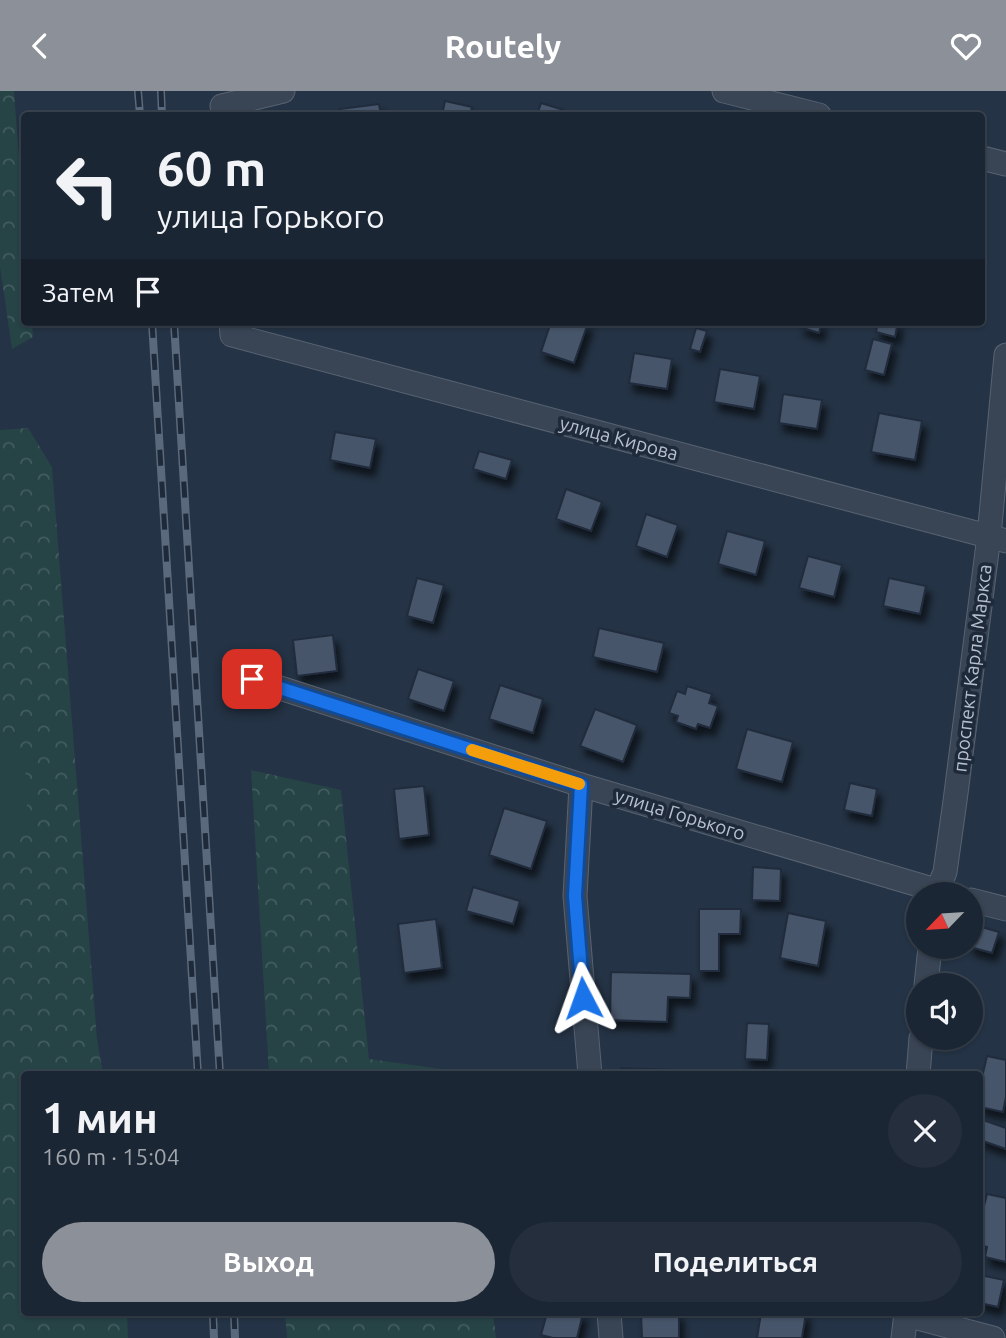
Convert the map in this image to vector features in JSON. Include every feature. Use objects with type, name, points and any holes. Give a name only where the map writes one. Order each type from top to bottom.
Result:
[{"type":"street","points":[[221,104],[283,91]]},
{"type":"street","points":[[724,91],[807,112]]},
{"type":"street","points":[[985,159],[1006,164]]},
{"type":"street","name":"улица Кирова","points":[[231,329],[998,538]]},
{"type":"street","name":"проспект Карла Маркса","points":[[942,882],[998,538],[1006,355]]},
{"type":"street","name":"улица Горького","points":[[252,679],[581,785],[906,883]]},
{"type":"street","points":[[581,785],[575,896],[590,1071]]},
{"type":"street","points":[[984,903],[1006,909]]},
{"type":"street","points":[[919,1071],[920,1050]]},
{"type":"street","points":[[609,1316],[611,1338]]},
{"type":"street","points":[[903,1338],[906,1316]]},
{"type":"street","points":[[913,1316],[993,1338]]},
{"type":"green space","points":[[0,91],[14,91],[21,185],[21,326],[32,326],[33,337],[12,349],[0,267]]},
{"type":"green space","points":[[28,428],[52,467],[97,1039],[102,1071],[21,1071],[21,1316],[127,1316],[128,1338],[0,1338],[0,853],[24,833],[29,783],[11,736],[0,735],[0,430]]},
{"type":"green space","points":[[28,695],[53,850],[0,853],[0,708]]},
{"type":"green space","points":[[251,770],[341,790],[369,1059],[456,1071],[269,1071]]},
{"type":"green space","points":[[285,1316],[493,1316],[496,1338],[287,1338]]},
{"type":"building","points":[[445,101],[472,107],[471,112],[443,112]]},
{"type":"building","points":[[541,103],[567,111],[566,112],[538,112]]},
{"type":"building","points":[[379,104],[380,112],[340,112],[340,109]]},
{"type":"building","points":[[550,326],[587,326],[574,363],[541,352]]},
{"type":"building","points":[[800,326],[821,326],[819,333]]},
{"type":"building","points":[[877,326],[897,326],[895,337],[876,332]]},
{"type":"building","points":[[696,328],[707,331],[700,352],[690,349]]},
{"type":"building","points":[[873,339],[892,344],[884,375],[865,370]]},
{"type":"building","points":[[634,353],[672,359],[667,389],[629,383]]},
{"type":"building","points":[[720,369],[760,376],[754,409],[714,402]]},
{"type":"building","points":[[783,394],[822,400],[817,429],[779,423]]},
{"type":"building","points":[[879,413],[922,421],[915,460],[871,452]]},
{"type":"building","points":[[335,432],[376,439],[370,468],[330,460]]},
{"type":"building","points":[[479,451],[512,460],[506,479],[473,469]]},
{"type":"building","points":[[566,489],[602,502],[591,531],[556,519]]},
{"type":"building","points":[[646,514],[678,525],[667,557],[636,546]]},
{"type":"building","points":[[727,531],[765,541],[756,575],[718,564]]},
{"type":"building","points":[[808,556],[842,565],[834,597],[799,588]]},
{"type":"building","points":[[417,578],[444,585],[433,623],[407,616]]},
{"type":"building","points":[[889,578],[926,586],[920,614],[883,606]]},
{"type":"building","points":[[599,628],[664,643],[657,672],[593,657]]},
{"type":"building","points":[[333,635],[337,671],[297,676],[293,640]]},
{"type":"building","points":[[418,669],[454,681],[444,711],[408,699]]},
{"type":"building","points":[[500,685],[543,699],[533,733],[489,719]]},
{"type":"building","points":[[687,686],[712,694],[709,703],[718,706],[710,728],[698,724],[696,729],[676,722],[678,716],[669,713],[677,691],[685,694]]},
{"type":"building","points":[[595,709],[637,725],[623,762],[580,746]]},
{"type":"building","points":[[747,729],[793,742],[782,782],[736,769]]},
{"type":"building","points":[[850,783],[877,789],[872,816],[844,810]]},
{"type":"building","points":[[424,786],[429,835],[399,839],[394,789]]},
{"type":"building","points":[[504,808],[547,821],[531,869],[489,855]]},
{"type":"building","points":[[753,867],[781,869],[780,901],[752,900]]},
{"type":"building","points":[[473,887],[520,901],[513,924],[466,911]]},
{"type":"building","points":[[699,909],[741,909],[740,934],[719,934],[719,971],[699,971]]},
{"type":"building","points":[[788,913],[826,921],[818,966],[780,958]]},
{"type":"building","points":[[436,919],[442,968],[404,973],[398,924]]},
{"type":"building","points":[[984,928],[999,932],[992,953],[984,951]]},
{"type":"building","points":[[611,972],[691,974],[690,998],[668,997],[667,1022],[610,1020]]},
{"type":"building","points":[[747,1023],[769,1024],[767,1060],[745,1059]]},
{"type":"building","points":[[987,1056],[1006,1060],[1006,1097],[1003,1112],[983,1108],[983,1073]]},
{"type":"building","points":[[621,1068],[672,1070],[672,1071],[621,1071]]},
{"type":"building","points":[[983,1120],[1006,1128],[1006,1149],[983,1141]]},
{"type":"building","points":[[987,1194],[1006,1198],[1006,1262],[985,1257],[987,1247],[983,1246],[983,1210]]},
{"type":"building","points":[[983,1276],[1004,1280],[998,1307],[983,1304]]},
{"type":"building","points":[[546,1316],[582,1316],[577,1338],[541,1335]]},
{"type":"building","points":[[641,1316],[679,1316],[679,1338],[642,1338]]},
{"type":"building","points":[[761,1316],[806,1316],[802,1338],[757,1338]]},
{"type":"railway","points":[[138,91],[140,112]]},
{"type":"railway","points":[[161,91],[162,112]]},
{"type":"railway","points":[[152,326],[198,1071]]},
{"type":"railway","points":[[174,326],[220,1071]]},
{"type":"railway","points":[[213,1316],[214,1338]]},
{"type":"railway","points":[[234,1316],[235,1338]]},
{"type":"slow traffic","points":[[472,750],[579,784]]},
{"type":"route","points":[[252,679],[581,785],[575,896],[583,998]]}]
